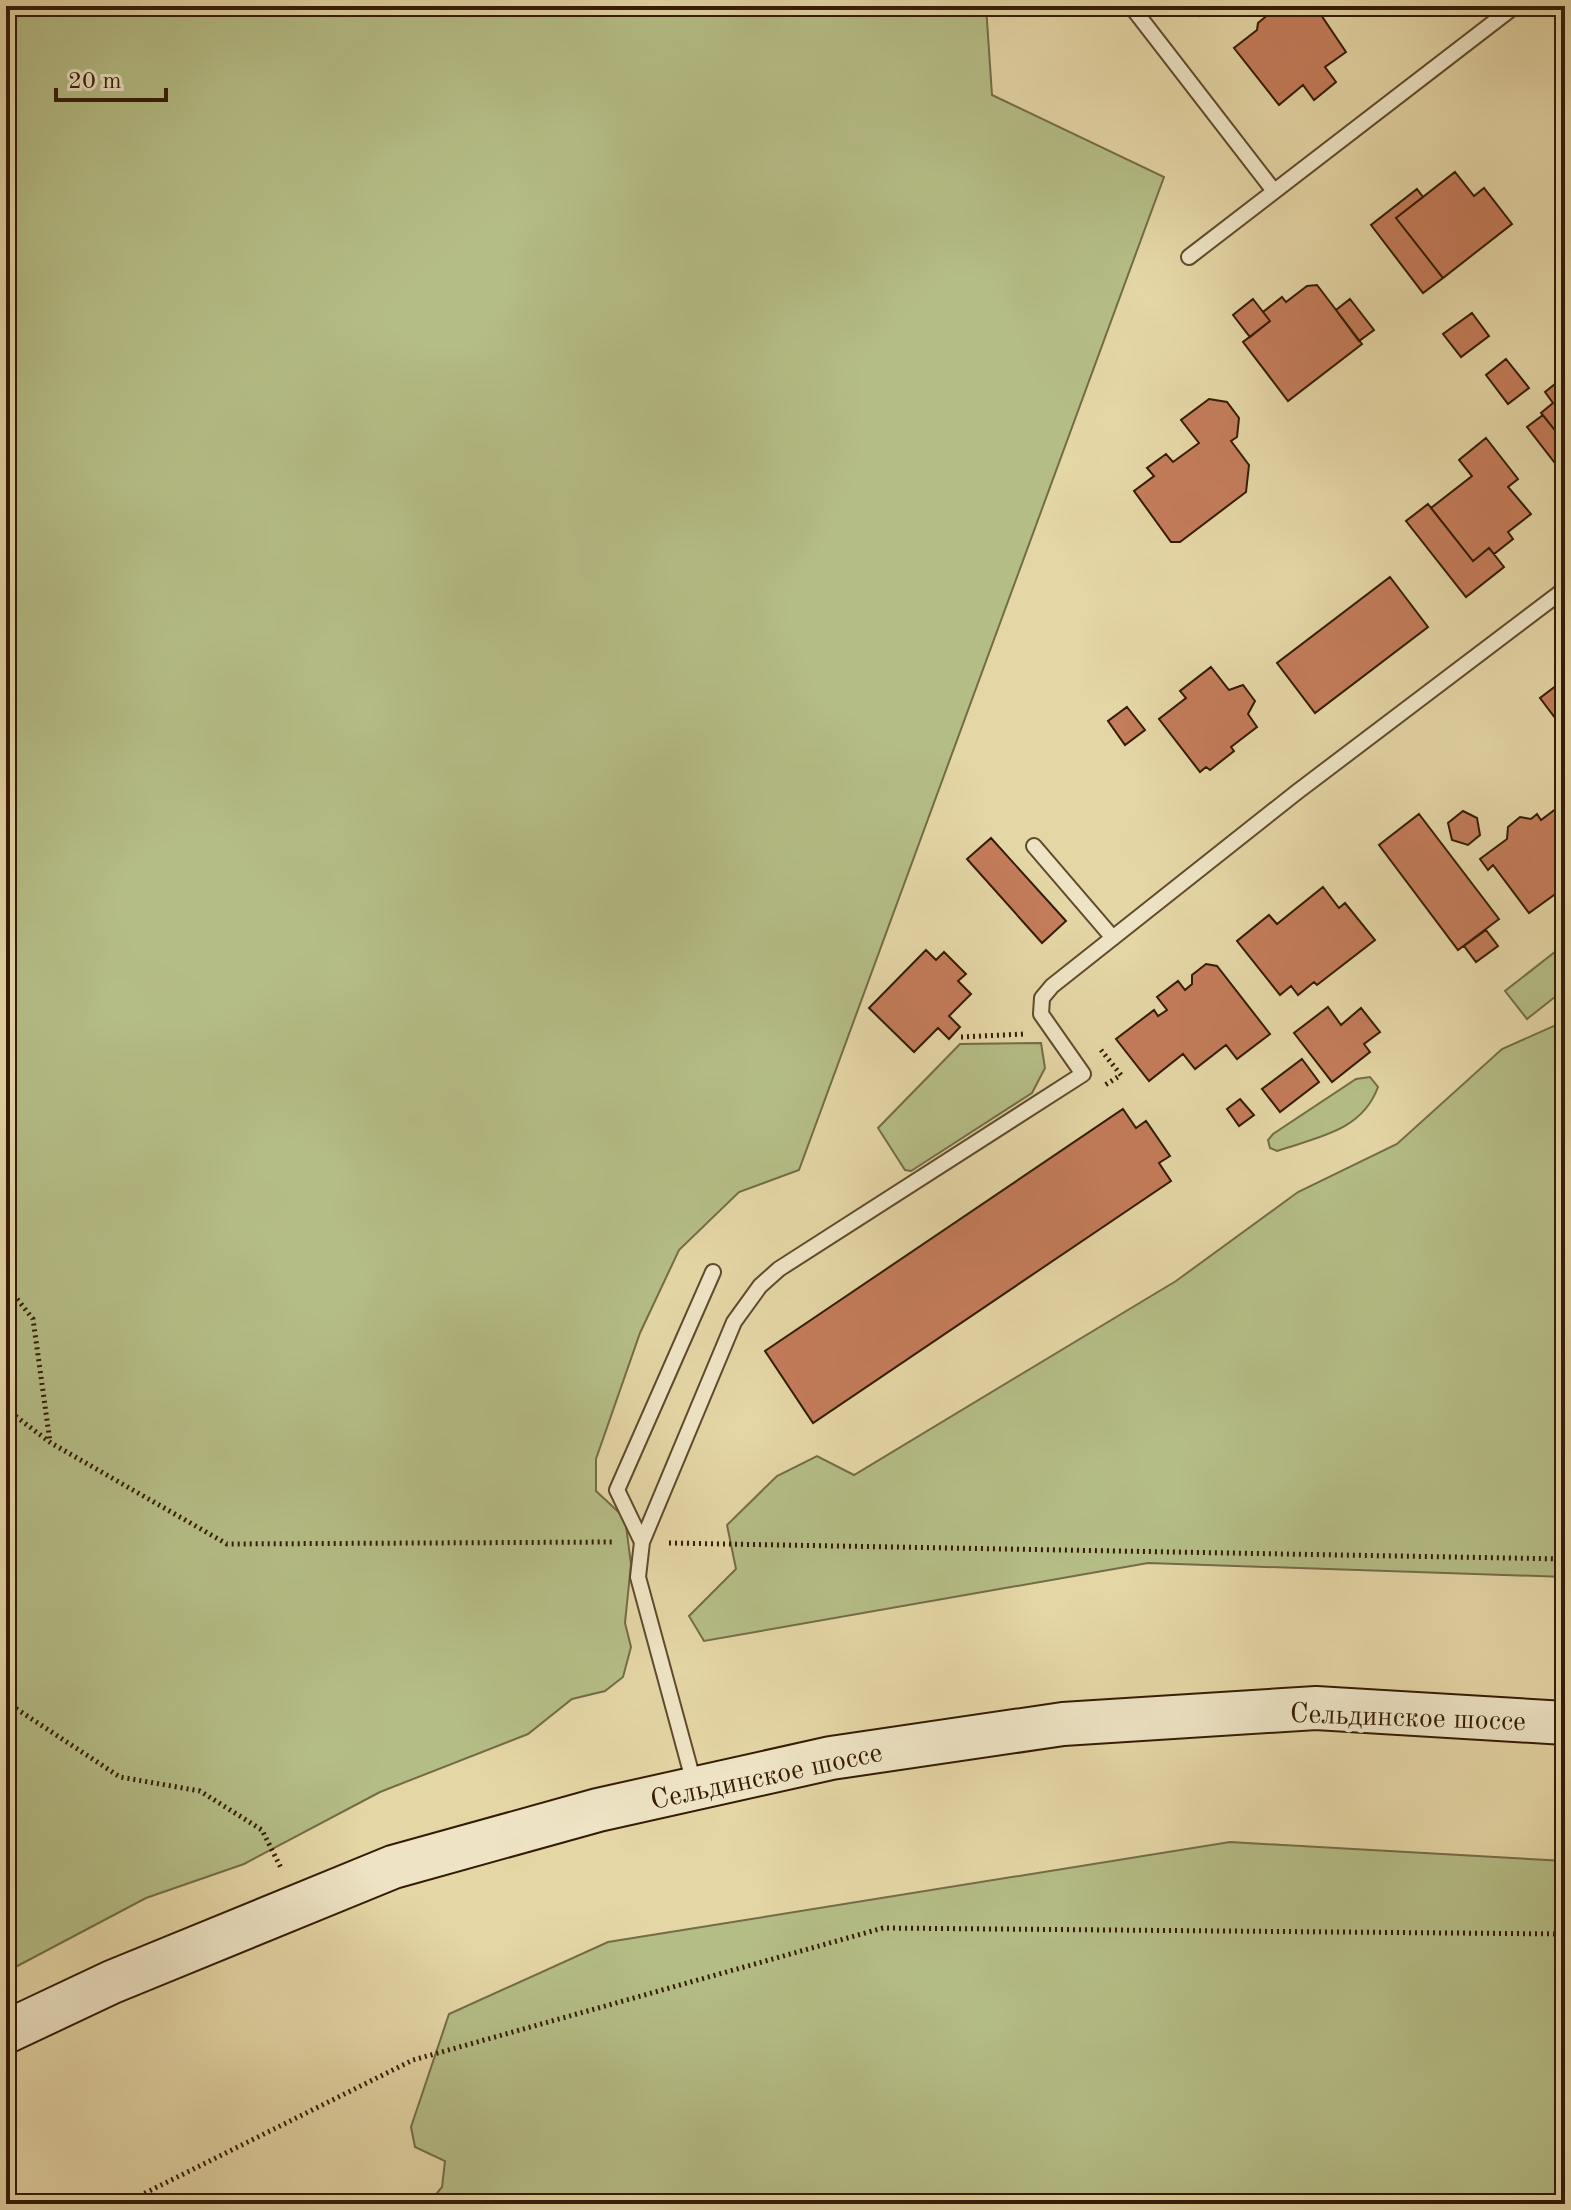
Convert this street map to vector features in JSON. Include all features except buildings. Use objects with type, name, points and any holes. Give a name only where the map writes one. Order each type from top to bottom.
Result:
[{"type":"main road","name":"Сельдинское шоссе","points":[[6,2032],[112,1982],[393,1867],[598,1810],[831,1758],[1063,1724],[1316,1708],[1565,1723]]},
{"type":"lane","points":[[1131,6],[1274,191]]},
{"type":"lane","points":[[1189,257],[1515,6]]},
{"type":"lane","points":[[696,1788],[638,1577],[642,1542],[734,1322],[747,1302],[779,1269],[1083,1074],[1041,1014],[1046,992],[1297,792],[1565,589]]},
{"type":"lane","points":[[1034,846],[1113,938]]},
{"type":"lane","points":[[642,1542],[617,1490],[713,1272]]},
{"type":"path","points":[[961,1037],[1053,1033]]},
{"type":"path","points":[[6,1285],[33,1319],[51,1443]]},
{"type":"path","points":[[6,1409],[51,1443],[227,1544],[508,1540],[1565,1559]]},
{"type":"path","points":[[6,1702],[120,1777],[200,1791],[262,1830],[300,1905]]},
{"type":"path","points":[[123,2204],[413,2060],[883,1928],[1565,1934]]},
{"type":"green space","points":[[6,6],[986,6],[992,95],[1164,177],[799,1170],[739,1192],[679,1250],[640,1333],[596,1459],[596,1491],[625,1518],[631,1564],[625,1623],[631,1647],[623,1677],[605,1691],[572,1699],[528,1734],[380,1792],[244,1864],[146,1898],[6,1972]]},
{"type":"green space","points":[[1565,944],[1565,989],[1527,1019],[1505,991]]},
{"type":"green space","points":[[1565,1021],[1565,1577],[1148,1563],[704,1641],[689,1616],[736,1569],[727,1525],[777,1476],[817,1456],[854,1475],[1176,1281],[1298,1192],[1397,1144],[1502,1049]]},
{"type":"green space","points":[[1041,1043],[1045,1068],[1032,1093],[911,1171],[905,1170],[878,1128],[960,1044]]},
{"type":"green space","points":[[1370,1077],[1378,1087],[1371,1102],[1350,1123],[1323,1136],[1277,1151],[1270,1148],[1268,1140],[1273,1134],[1356,1079]]},
{"type":"green space","points":[[1230,1842],[1565,1861],[1565,2204],[428,2204],[442,2187],[445,2161],[415,2147],[411,2127],[449,2014],[608,1942]]}]
